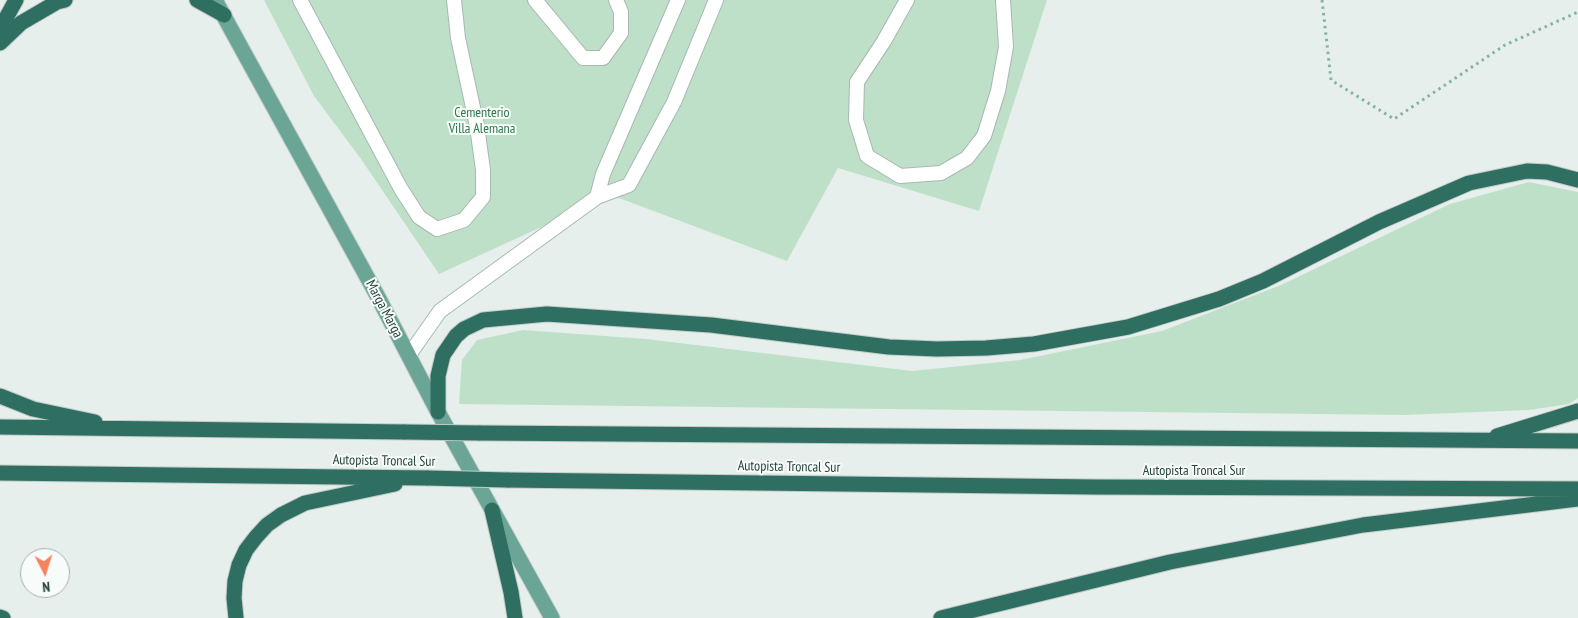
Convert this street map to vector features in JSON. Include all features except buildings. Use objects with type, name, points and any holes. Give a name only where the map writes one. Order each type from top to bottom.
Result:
[{"type":"highway","points":[[0,29],[16,0]]},
{"type":"highway","points":[[0,44],[21,23],[57,2],[65,0]]},
{"type":"highway","points":[[196,0],[224,16]]},
{"type":"highway","points":[[438,412],[438,376],[442,355],[456,336],[464,329],[483,320],[547,314],[711,325],[889,347],[937,349],[986,348],[1034,344],[1128,327],[1219,299],[1263,281],[1378,222],[1469,182],[1527,171],[1547,172],[1578,180]]},
{"type":"highway","points":[[0,396],[33,410],[130,429]]},
{"type":"highway","points":[[1484,440],[1578,411]]},
{"type":"highway","name":"Autopista Troncal Sur","points":[[0,427],[479,433],[1578,441]]},
{"type":"highway","name":"Autopista Troncal Sur","points":[[0,473],[1095,487],[1578,489]]},
{"type":"highway","points":[[236,618],[235,581],[240,565],[246,550],[267,525],[281,515],[305,503],[428,478]]},
{"type":"highway","points":[[941,618],[1170,562],[1362,524],[1578,499]]},
{"type":"highway","points":[[492,510],[511,592],[515,618]]},
{"type":"main road","name":"Marga Marga","points":[[215,0],[552,618]]},
{"type":"lane","points":[[300,0],[401,189],[419,217],[437,229],[464,220],[483,197],[483,170],[477,126],[458,38],[454,0]]},
{"type":"lane","points":[[535,0],[582,58],[603,58],[621,33],[621,12],[616,0]]},
{"type":"lane","points":[[597,197],[603,174],[678,0]]},
{"type":"lane","points":[[409,355],[440,311],[597,197],[629,185],[674,102],[716,0]]},
{"type":"lane","points":[[906,0],[884,41],[857,82],[856,120],[867,156],[900,176],[941,172],[967,158],[984,136],[998,91],[1006,47],[1003,0]]},
{"type":"path","points":[[1322,0],[1331,80],[1394,119],[1505,45],[1578,12]]},
{"type":"green space","name":"Cementerio Villa Alemana","points":[[264,0],[1047,0],[979,211],[838,168],[787,261],[611,195],[439,274],[361,159],[314,96]]},
{"type":"green space","points":[[1529,182],[1578,192],[1578,398],[1569,404],[1529,410],[1404,415],[459,404],[462,360],[477,340],[523,330],[646,339],[912,371],[1020,360],[1162,331],[1281,285],[1450,204]]}]
